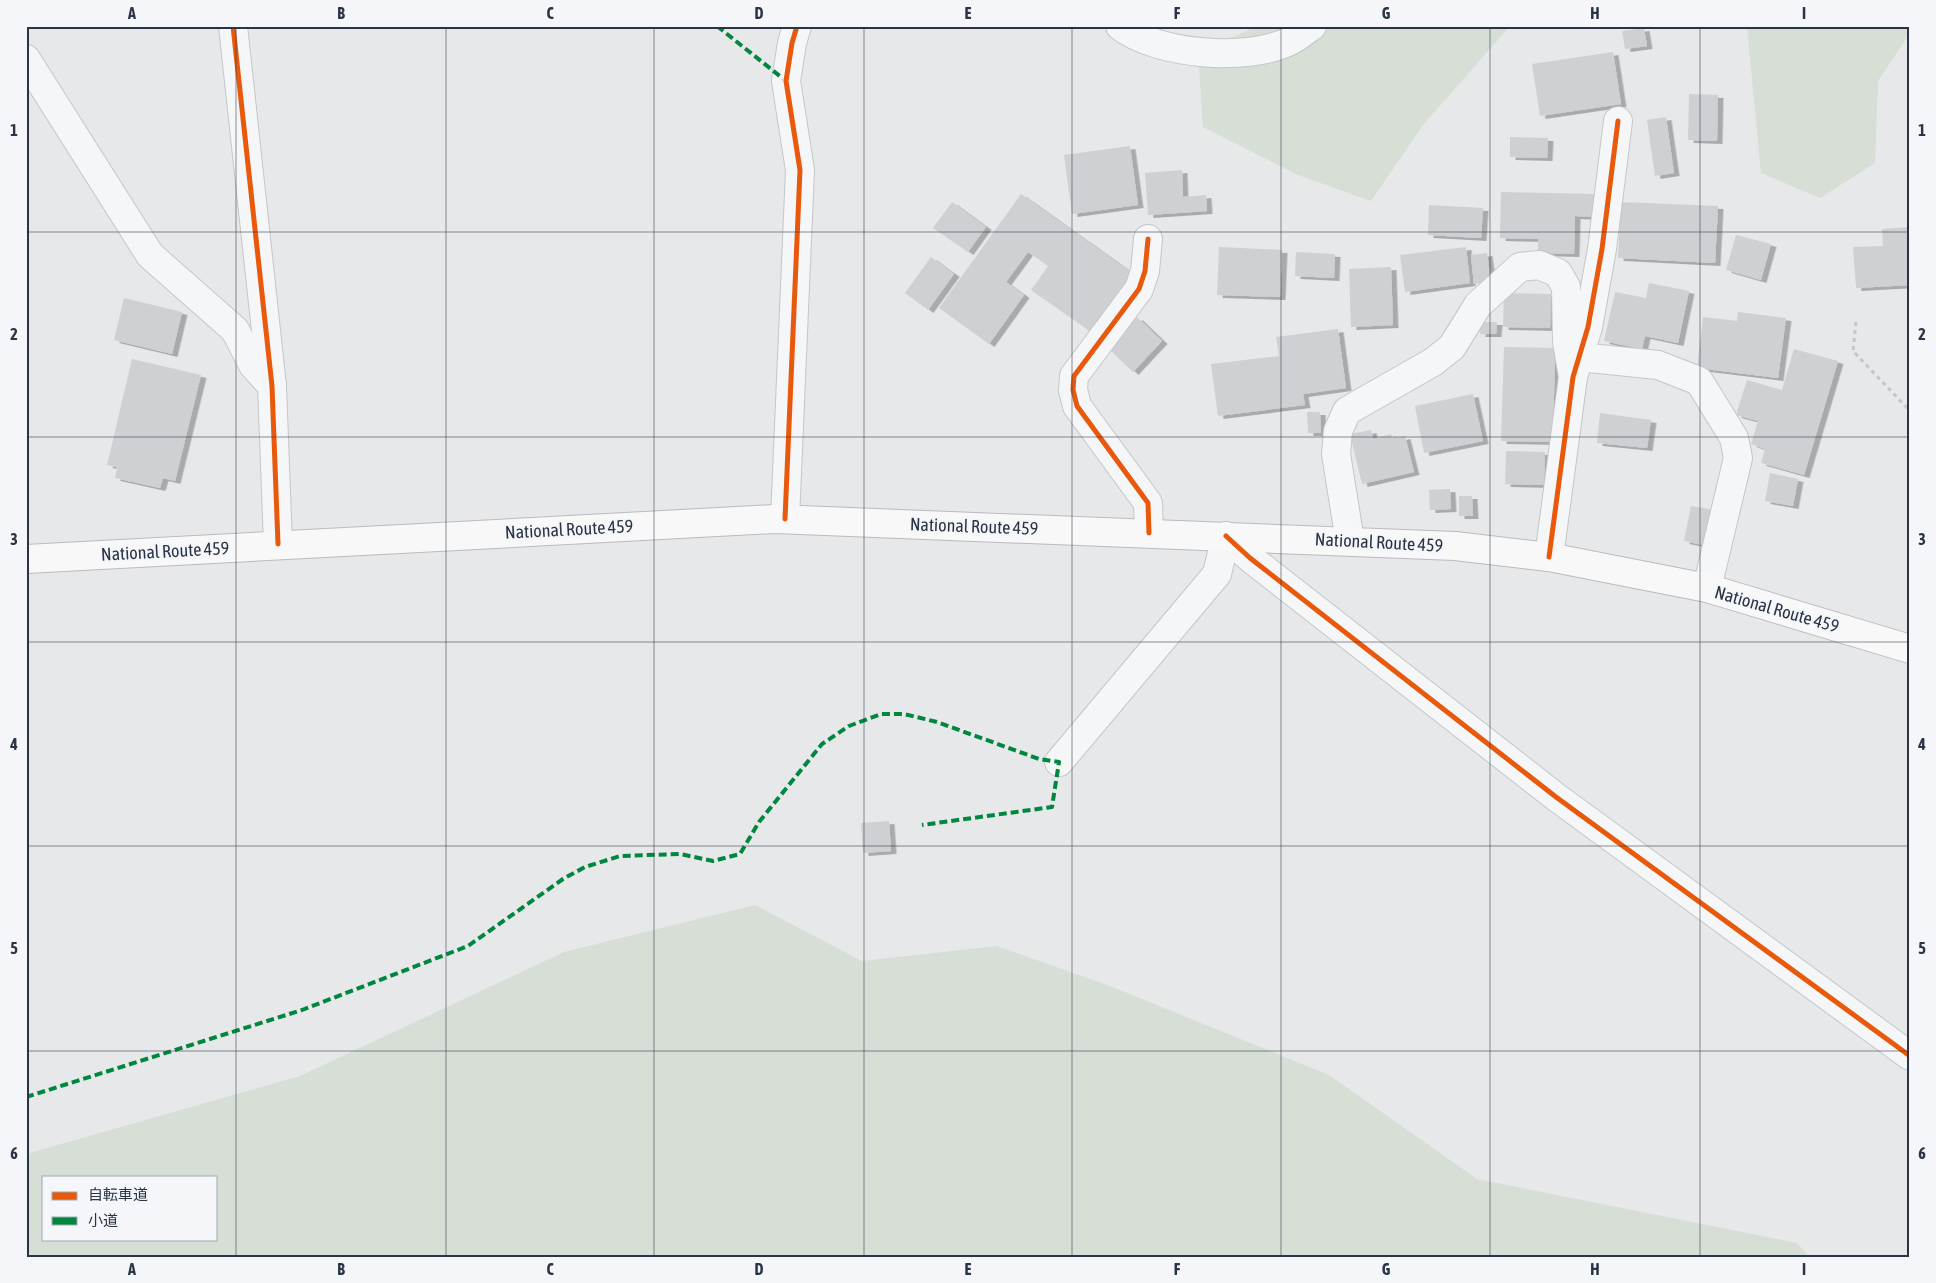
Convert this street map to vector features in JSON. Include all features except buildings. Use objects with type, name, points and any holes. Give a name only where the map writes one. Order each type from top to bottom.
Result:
[{"type":"highway","name":"National Route 459","points":[[26,559],[278,544],[785,519],[1455,546],[1549,557],[1707,588],[1910,649]]},
{"type":"street","points":[[233,26],[272,386],[278,544]]},
{"type":"street","points":[[785,519],[800,170],[786,81],[792,43],[798,26]]},
{"type":"street","points":[[1120,26],[1147,40],[1182,50],[1210,54],[1266,49],[1290,41],[1312,26]]},
{"type":"street","points":[[26,59],[150,255],[235,330],[253,365],[272,386]]},
{"type":"street","points":[[1549,557],[1576,367],[1588,327],[1602,249],[1618,121]]},
{"type":"street","points":[[1148,239],[1145,271],[1139,289],[1074,376],[1073,390],[1076,406],[1148,503],[1149,533]]},
{"type":"street","points":[[1350,541],[1336,454],[1338,431],[1347,411],[1433,362],[1452,346],[1478,305],[1520,267],[1539,265],[1558,274],[1566,287],[1567,342],[1576,367]]},
{"type":"street","points":[[1576,367],[1658,365],[1698,381],[1734,438],[1738,458],[1707,588]]},
{"type":"street","points":[[1059,762],[1217,574],[1226,536],[1250,558],[1556,797],[1910,1056]]},
{"type":"path","points":[[1856,322],[1853,351],[1910,412]]},
{"type":"path","points":[[1910,533],[1910,547]]},
{"type":"shaded area","points":[[1258,26],[1510,26],[1423,125],[1371,201],[1298,175],[1203,127],[1198,52]]},
{"type":"shaded area","points":[[1747,26],[1910,26],[1910,33],[1878,81],[1875,163],[1820,198],[1761,173]]},
{"type":"shaded area","points":[[755,905],[862,961],[997,946],[1110,986],[1329,1075],[1477,1179],[1797,1243],[1810,1257],[26,1257],[26,1154],[300,1076],[564,952]]},
{"type":"marked path","points":[[717,26],[786,81]]},
{"type":"marked path","points":[[26,1097],[302,1010],[468,946],[563,879],[585,867],[620,856],[680,854],[713,861],[740,854],[759,822],[822,744],[849,726],[881,714],[904,714],[937,722],[1039,759],[1059,762],[1052,807],[922,825]]},
{"type":"cycle path","points":[[233,26],[272,386],[278,544]]},
{"type":"cycle path","points":[[785,519],[800,170],[786,81],[792,43],[797,26]]},
{"type":"cycle path","points":[[1549,557],[1573,377],[1588,327],[1602,249],[1618,121]]},
{"type":"cycle path","points":[[1148,239],[1145,271],[1139,289],[1074,376],[1073,390],[1077,406],[1148,503],[1149,533]]},
{"type":"cycle path","points":[[1226,536],[1250,558],[1556,797],[1910,1056]]}]
